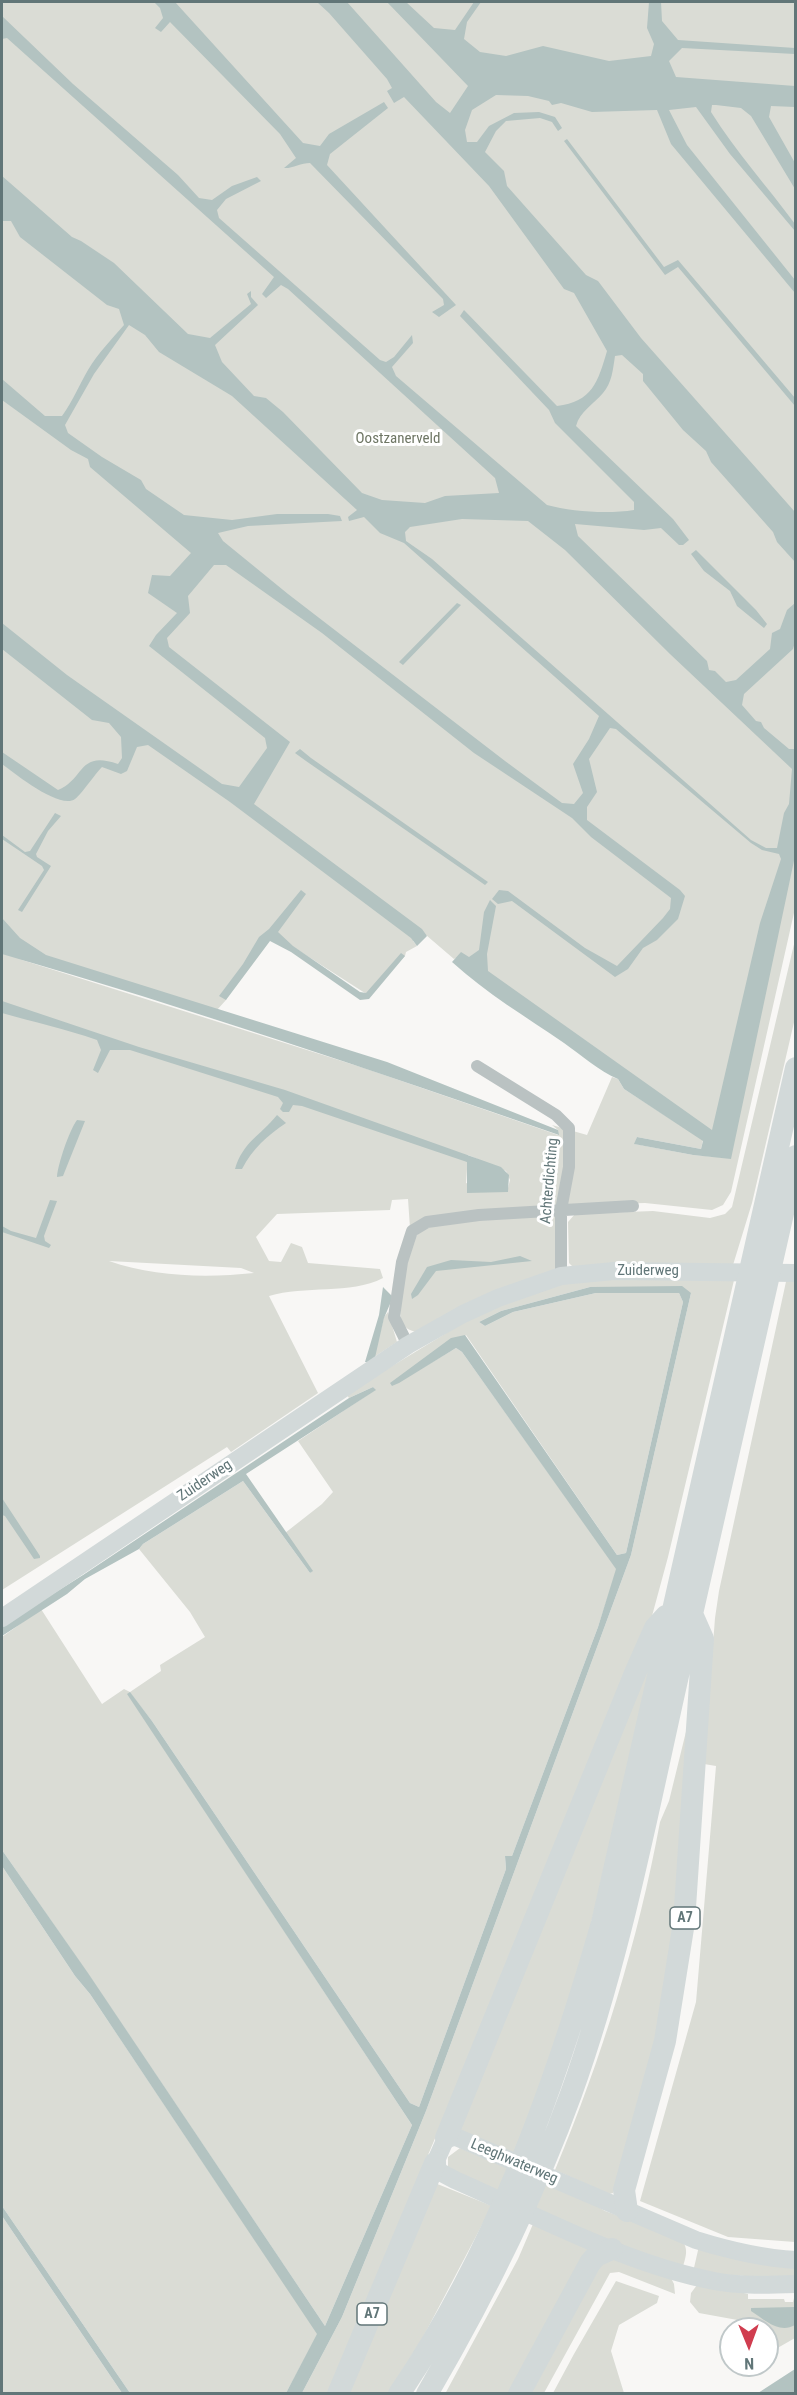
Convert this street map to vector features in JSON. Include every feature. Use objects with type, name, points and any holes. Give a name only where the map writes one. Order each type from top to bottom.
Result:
[{"type":"highway","points":[[427,2394],[464,2331],[500,2237],[596,2015],[618,1931],[682,1611],[769,1229],[795,1068]]},
{"type":"highway","points":[[769,1229],[795,1156]]},
{"type":"highway","points":[[446,2138],[655,1628],[682,1611]]},
{"type":"highway","name":"A7","points":[[627,2211],[624,2190],[665,2041],[684,1922],[703,1639],[682,1611]]},
{"type":"highway","name":"A7","points":[[338,2394],[435,2163]]},
{"type":"highway","points":[[399,2394],[443,2321],[500,2237]]},
{"type":"highway","points":[[519,2394],[590,2264],[596,2256],[612,2249]]},
{"type":"street","name":"Achterdichting","points":[[477,1066],[556,1115],[570,1128],[569,1167],[561,1210],[561,1276]]},
{"type":"street","points":[[408,1345],[394,1317],[402,1262],[412,1232],[427,1222],[479,1215],[633,1206]]},
{"type":"street","name":"Zuiderweg","points":[[2,1618],[408,1345],[463,1314],[498,1298],[561,1276],[614,1271],[795,1273]]},
{"type":"street","name":"Leeghwaterweg","points":[[446,2138],[456,2137],[673,2231],[725,2249],[774,2259],[795,2260]]},
{"type":"street","points":[[446,2138],[435,2163],[440,2172],[612,2249],[686,2275],[726,2282],[795,2284]]},
{"type":"green space","name":"Oostzanerveld","points":[[2,2],[795,2],[796,904],[731,1192],[723,1205],[712,1210],[645,1203],[572,1205],[410,1228],[408,1199],[392,1200],[390,1210],[277,1214],[256,1237],[269,1261],[281,1262],[291,1243],[302,1247],[308,1263],[380,1269],[383,1278],[356,1286],[269,1296],[318,1393],[231,1452],[227,1447],[2,1590]],"holes":[[[273,934],[368,995],[405,956],[406,952],[417,946],[413,941],[426,935],[454,959],[456,958],[731,1158],[693,1155],[635,1144],[637,1137],[701,1149],[703,1140],[624,1089],[618,1079],[612,1077],[587,1135],[552,1125],[558,1130],[558,1135],[364,1068],[19,959],[217,1010],[226,1000],[230,989]],[[468,1155],[506,1171],[510,1180],[507,1192],[490,1191],[466,1183]],[[109,1261],[241,1268],[254,1273],[181,1275]]]},
{"type":"green space","points":[[795,940],[795,1018],[752,1203],[733,1265],[575,1269],[569,1263],[568,1222],[575,1214],[653,1211],[710,1218],[725,1214],[732,1207]]},
{"type":"green space","points":[[553,1215],[558,1219],[556,1271],[418,1332],[405,1327],[400,1314],[406,1260],[411,1243],[420,1232],[437,1225],[469,1219]]},
{"type":"green space","points":[[735,1276],[652,1616],[553,1860],[425,2162],[332,2393],[302,2393],[342,2317],[426,2111],[631,1555],[691,1293],[590,1287],[501,1311],[479,1322],[485,1326],[513,1312],[596,1293],[679,1293],[683,1302],[626,1553],[617,1555],[466,1335],[392,1386],[456,1348],[462,1352],[617,1569],[598,1627],[512,1856],[505,1856],[506,1869],[419,2107],[410,2103],[152,1721],[130,1693],[128,1694],[412,2125],[325,2326],[2,1850],[2,1637],[41,1609],[102,1704],[124,1689],[130,1692],[161,1671],[160,1665],[205,1637],[190,1612],[139,1549],[143,1544],[243,1481],[310,1573],[312,1571],[285,1533],[322,1504],[333,1492],[298,1441],[375,1390],[373,1387],[349,1398],[346,1394],[481,1312],[572,1281]]},
{"type":"green space","points":[[787,1277],[795,1277],[795,2242],[728,2237],[640,2201],[696,2002],[716,1766],[704,1764],[715,1618]]},
{"type":"green space","points":[[388,1312],[397,1342],[374,1357],[384,1317]]},
{"type":"green space","points":[[658,1632],[589,1933],[566,2011],[515,2154],[454,2127]]},
{"type":"green space","points":[[695,1695],[670,1992],[613,2193],[609,2194],[555,2170],[603,2042],[630,1955],[660,1822],[669,1801]]},
{"type":"green space","points":[[2,1866],[318,2334],[286,2393],[130,2393],[2,2206]]},
{"type":"green space","points":[[460,2148],[605,2211],[679,2237],[686,2249],[682,2270],[586,2235],[448,2169],[448,2157]]},
{"type":"green space","points":[[430,2181],[492,2206],[422,2339],[388,2393],[345,2394]]},
{"type":"green space","points":[[2,2216],[122,2393],[2,2393]]},
{"type":"green space","points":[[533,2224],[592,2250],[514,2393],[445,2394],[518,2259]]},
{"type":"green space","points":[[699,2246],[795,2266],[795,2280],[693,2272]]},
{"type":"green space","points":[[609,2258],[671,2278],[675,2294],[619,2272],[610,2273],[544,2393],[528,2394],[599,2265]]},
{"type":"green space","points":[[616,2281],[659,2296],[657,2303],[619,2325],[611,2351],[624,2393],[553,2393],[574,2354]]},
{"type":"green space","points":[[709,2284],[748,2294],[748,2299],[784,2299],[785,2302],[793,2302],[795,2294],[795,2338],[779,2347],[779,2317],[721,2317],[699,2313],[690,2302],[691,2293],[697,2285]]},
{"type":"shaded area","points":[[154,2],[175,2],[303,143],[320,146],[329,134],[384,102],[388,108],[330,154],[327,165],[456,305],[439,317],[432,312],[444,305],[443,299],[310,163],[284,168],[296,158],[280,134],[170,22],[161,32],[155,28],[163,18],[160,8]]},
{"type":"shaded area","points":[[317,2],[347,2],[436,102],[450,113],[468,86],[387,2],[406,2],[434,28],[455,30],[474,2],[481,2],[467,22],[464,39],[480,52],[506,56],[543,46],[609,61],[651,56],[654,44],[647,28],[649,2],[661,2],[662,21],[678,40],[795,48],[795,54],[682,48],[669,61],[676,77],[795,86],[795,107],[771,106],[769,117],[795,163],[795,189],[751,116],[741,108],[716,105],[712,105],[711,112],[741,155],[795,224],[795,231],[730,154],[696,107],[669,110],[687,145],[795,280],[795,293],[671,144],[657,110],[592,112],[561,103],[552,105],[549,101],[528,96],[496,95],[472,110],[465,130],[467,142],[477,142],[489,126],[514,113],[539,112],[555,117],[562,128],[558,131],[552,122],[540,118],[506,121],[496,131],[485,152],[504,171],[507,186],[586,275],[598,281],[641,338],[795,512],[795,562],[777,542],[773,532],[711,462],[706,451],[683,430],[643,381],[643,374],[622,355],[615,356],[608,385],[584,412],[576,426],[673,519],[689,540],[679,545],[661,528],[644,530],[575,524],[578,536],[707,661],[709,670],[715,671],[726,682],[736,680],[770,649],[772,633],[780,629],[787,610],[795,603],[793,649],[744,694],[742,705],[756,721],[761,722],[764,728],[789,749],[795,749],[795,856],[731,1159],[693,1155],[634,1144],[637,1137],[701,1149],[703,1141],[624,1089],[618,1079],[506,1004],[452,962],[461,952],[469,957],[479,950],[484,912],[490,900],[496,906],[487,954],[488,971],[712,1130],[760,923],[781,859],[779,854],[762,850],[751,843],[616,729],[610,728],[589,759],[597,792],[587,807],[587,820],[685,896],[678,919],[657,940],[643,948],[628,969],[615,977],[512,901],[498,904],[492,899],[499,890],[508,891],[585,948],[617,966],[663,918],[670,909],[671,898],[591,837],[572,818],[474,753],[322,633],[226,565],[214,565],[188,596],[190,613],[167,638],[169,647],[290,742],[254,804],[422,929],[427,936],[417,946],[411,938],[230,802],[148,745],[137,747],[127,771],[121,774],[102,767],[75,799],[68,801],[37,789],[2,764],[2,752],[58,790],[67,785],[89,763],[105,761],[118,764],[122,758],[121,737],[109,723],[92,720],[2,649],[2,623],[67,675],[222,784],[239,787],[267,748],[265,738],[149,646],[177,613],[148,593],[152,575],[170,576],[191,553],[90,467],[88,459],[71,450],[2,400],[2,379],[45,416],[62,416],[92,364],[124,325],[119,309],[107,305],[20,237],[11,221],[2,221],[2,176],[72,237],[114,263],[188,334],[210,338],[251,304],[247,294],[251,291],[251,297],[258,305],[215,345],[222,362],[254,396],[266,398],[283,412],[362,493],[382,500],[425,503],[445,496],[499,493],[495,478],[288,289],[281,285],[266,298],[262,294],[274,277],[7,38],[2,39],[2,16],[73,84],[178,175],[199,198],[212,200],[232,186],[257,177],[261,181],[226,199],[217,210],[219,218],[380,360],[386,362],[394,357],[412,335],[413,343],[392,367],[396,376],[547,505],[590,512],[634,510],[634,502],[555,423],[549,410],[460,316],[464,310],[557,406],[569,404],[592,389],[607,351],[574,293],[564,289],[489,186],[404,97],[394,103],[387,91],[392,88],[387,79]],"holes":[[[129,325],[145,335],[159,352],[232,396],[357,510],[348,517],[349,521],[364,517],[380,533],[404,543],[599,716],[589,739],[573,764],[583,793],[574,804],[562,803],[505,761],[288,594],[223,541],[218,533],[248,526],[342,521],[340,516],[277,514],[232,520],[184,515],[146,489],[141,480],[68,433],[65,425],[94,374]],[[462,519],[528,521],[565,550],[670,654],[792,769],[789,804],[784,813],[777,848],[766,848],[751,840],[432,559],[406,541],[405,532],[410,527]]]},
{"type":"shaded area","points":[[567,139],[664,267],[678,260],[795,398],[795,406],[678,267],[665,275],[564,141]]},
{"type":"shaded area","points":[[696,550],[756,610],[767,624],[764,628],[737,606],[730,591],[704,571],[691,554]]},
{"type":"shaded area","points":[[457,603],[461,605],[403,665],[399,662]]},
{"type":"shaded area","points":[[300,749],[488,882],[485,885],[295,753]]},
{"type":"shaded area","points":[[55,813],[61,816],[48,831],[36,854],[51,866],[22,912],[18,910],[44,870],[42,866],[2,839],[2,835],[25,852],[30,851]]},
{"type":"shaded area","points":[[301,890],[306,894],[278,932],[293,946],[360,992],[366,993],[401,953],[405,956],[369,999],[360,1000],[291,952],[270,941],[226,1000],[219,996],[243,964],[259,937],[269,929]]},
{"type":"shaded area","points":[[2,918],[20,938],[46,955],[387,1062],[558,1130],[559,1135],[212,1018],[2,954]]},
{"type":"shaded area","points":[[2,1001],[139,1047],[285,1090],[501,1167],[509,1175],[508,1192],[467,1193],[467,1162],[302,1106],[293,1105],[289,1112],[283,1112],[280,1109],[283,1103],[278,1097],[130,1050],[110,1050],[98,1073],[93,1070],[101,1050],[97,1040],[2,1013]]},
{"type":"shaded area","points":[[277,1115],[286,1123],[261,1143],[242,1169],[235,1169],[247,1146]]},
{"type":"shaded area","points":[[77,1120],[85,1121],[63,1176],[57,1177],[64,1148]]},
{"type":"shaded area","points":[[50,1200],[57,1201],[44,1236],[45,1241],[51,1245],[49,1248],[2,1232],[2,1226],[36,1238]]},
{"type":"shaded area","points":[[520,1256],[532,1261],[436,1271],[418,1295],[412,1299],[411,1294],[427,1267],[451,1260],[491,1262]]},
{"type":"shaded area","points":[[682,1286],[691,1293],[631,1555],[426,2111],[342,2317],[302,2393],[286,2393],[317,2334],[2,1866],[2,1850],[88,1973],[325,2326],[412,2125],[127,1694],[130,1692],[152,1721],[410,2103],[419,2107],[506,1869],[505,1856],[512,1856],[598,1627],[616,1569],[462,1352],[456,1348],[399,1383],[392,1386],[390,1383],[451,1338],[465,1335],[617,1555],[626,1553],[683,1302],[679,1293],[596,1293],[513,1312],[485,1326],[479,1322],[501,1311],[590,1287]]},
{"type":"shaded area","points":[[383,1287],[393,1297],[384,1318],[374,1362],[365,1362],[379,1315]]},
{"type":"shaded area","points":[[373,1387],[376,1390],[246,1474],[313,1571],[310,1573],[243,1481],[143,1544],[139,1549],[85,1579],[67,1594],[2,1636],[2,1626],[83,1575],[349,1398]]},
{"type":"shaded area","points":[[2,1498],[40,1558],[34,1559],[5,1516],[2,1515]]},
{"type":"shaded area","points":[[2,2206],[130,2393],[122,2393],[2,2216]]},
{"type":"shaded area","points":[[795,2307],[795,2325],[779,2327],[779,2317],[760,2317],[751,2311],[751,2308]]},
{"type":"shaded area","points":[[795,2369],[795,2393],[758,2393]]}]
